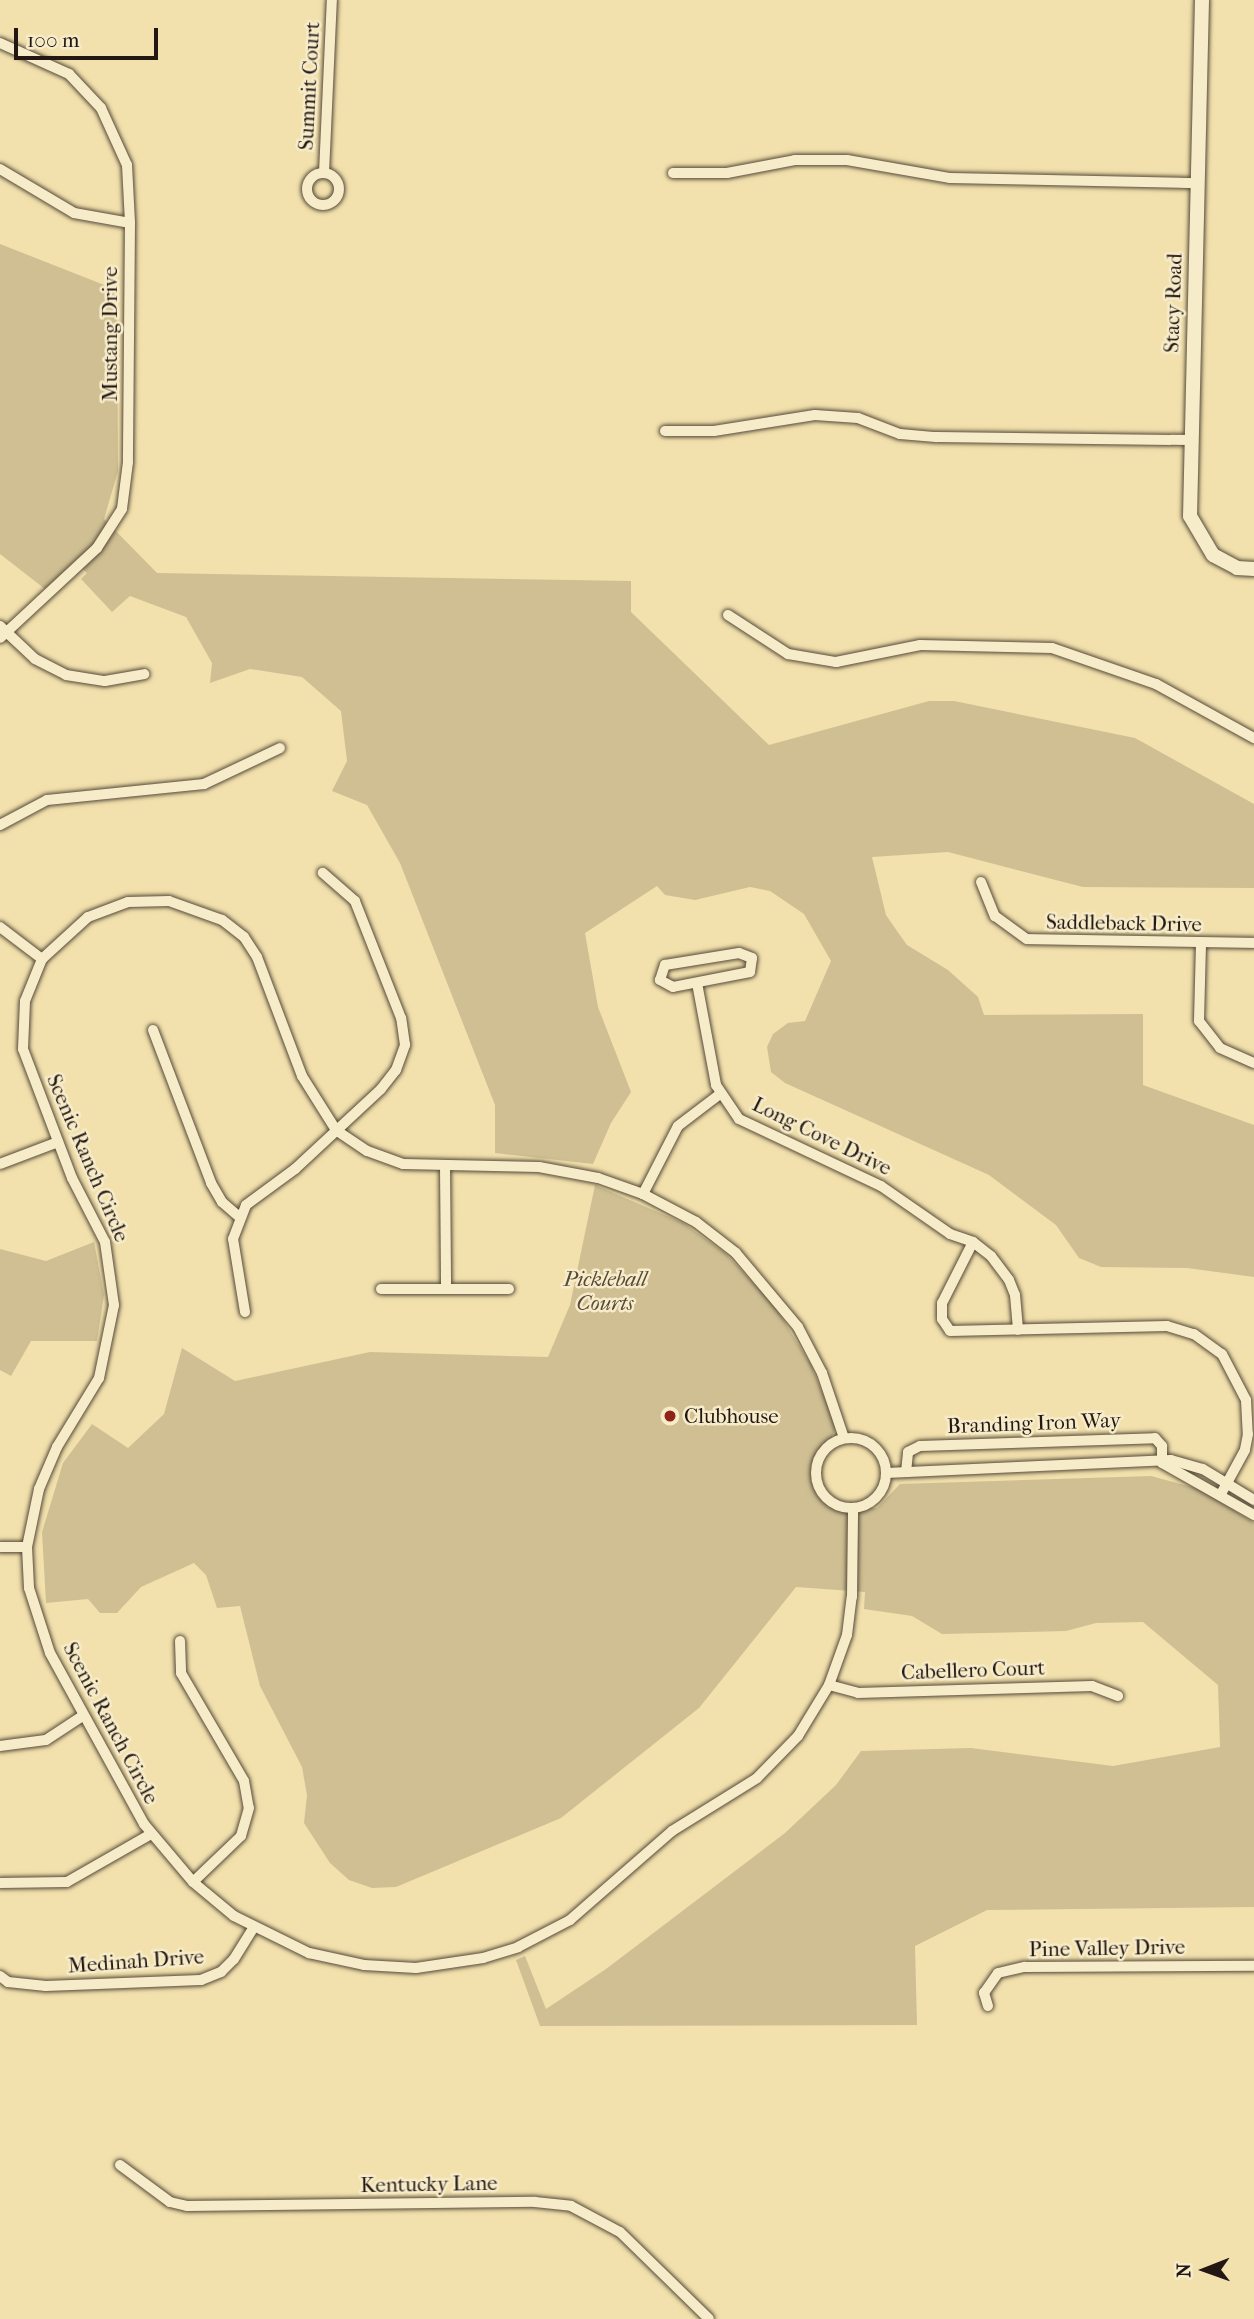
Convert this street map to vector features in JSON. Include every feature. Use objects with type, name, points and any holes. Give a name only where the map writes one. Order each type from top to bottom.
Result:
[{"type":"main road","name":"Stacy Road","points":[[1202,0],[1189,503],[1195,531],[1224,564],[1254,569]]},
{"type":"street","name":"Summit Court","points":[[324,173],[332,0]]},
{"type":"street","name":"Mustang Drive","points":[[0,43],[69,75],[101,107],[127,165],[130,223],[128,462],[122,509],[97,548],[2,632]]},
{"type":"street","points":[[673,173],[727,173],[794,160],[847,160],[950,178],[1198,183]]},
{"type":"street","points":[[0,169],[74,213],[130,223]]},
{"type":"street","points":[[665,431],[714,431],[815,415],[858,418],[900,434],[936,437],[1191,440]]},
{"type":"street","points":[[729,615],[788,654],[836,662],[920,645],[1052,648],[1156,684],[1254,738]]},
{"type":"street","points":[[2,632],[35,659],[66,675],[105,681],[144,674]]},
{"type":"street","points":[[0,825],[47,800],[204,785],[280,748]]},
{"type":"street","points":[[245,1312],[233,1251],[239,1217],[255,1196],[295,1169],[389,1080],[405,1045],[401,1018],[361,914],[346,890],[323,873]]},
{"type":"street","name":"Saddleback Drive","points":[[981,883],[995,916],[1027,939],[1254,943]]},
{"type":"street","name":"Scenic Ranch Circle","points":[[844,1438],[808,1344],[768,1287],[717,1237],[643,1194],[555,1169],[391,1161],[336,1130],[302,1076],[257,957],[244,937],[222,919],[169,901],[128,902],[78,924],[42,959],[25,1001],[23,1049],[58,1142],[105,1242],[112,1273],[113,1321],[99,1378],[42,1480],[27,1547],[37,1620],[84,1715],[151,1833],[193,1882],[253,1929],[309,1953],[382,1967],[416,1968],[469,1961],[518,1947],[570,1920],[672,1831],[771,1767],[798,1736],[829,1685],[850,1616],[853,1509]]},
{"type":"street","points":[[0,927],[42,959]]},
{"type":"street","points":[[1201,944],[1199,1021],[1220,1048],[1254,1063]]},
{"type":"street","points":[[739,953],[752,958],[750,972],[697,983],[667,987],[659,974],[672,963],[739,953]]},
{"type":"street","points":[[643,1194],[678,1126],[719,1094],[697,983]]},
{"type":"street","points":[[153,1030],[211,1184],[222,1202],[239,1217]]},
{"type":"street","name":"Long Cove Drive","points":[[719,1094],[747,1125],[881,1186],[950,1234],[973,1242],[991,1255],[1009,1280],[1015,1295],[1018,1330]]},
{"type":"street","points":[[0,1164],[58,1142]]},
{"type":"street","points":[[445,1165],[446,1289]]},
{"type":"street","points":[[973,1242],[942,1303],[942,1319],[950,1331],[1153,1325],[1181,1329],[1208,1341],[1233,1368],[1246,1400],[1245,1450],[1221,1494]]},
{"type":"street","points":[[381,1289],[509,1289]]},
{"type":"street","points":[[844,1438],[873,1446],[886,1473],[873,1501],[853,1509],[831,1503],[823,1494],[816,1472],[824,1450],[844,1438]]},
{"type":"street","name":"Branding Iron Way","points":[[906,1472],[908,1452],[920,1446],[1122,1439],[1160,1441],[1162,1463]]},
{"type":"street","points":[[886,1473],[1187,1462],[1254,1500]]},
{"type":"street","points":[[1162,1463],[1170,1471],[1221,1494],[1254,1515]]},
{"type":"street","points":[[0,1547],[27,1547]]},
{"type":"street","points":[[180,1641],[181,1673],[244,1781],[249,1808],[241,1836],[193,1882]]},
{"type":"street","name":"Cabellero Court","points":[[829,1685],[858,1693],[1092,1686],[1118,1696]]},
{"type":"street","points":[[0,1746],[46,1740],[84,1715]]},
{"type":"street","points":[[0,1883],[67,1882],[151,1833]]},
{"type":"street","name":"Medinah Drive","points":[[0,1976],[8,1982],[46,1986],[201,1980],[220,1972],[234,1959],[253,1929]]},
{"type":"street","name":"Pine Valley Drive","points":[[988,2006],[984,1993],[998,1973],[1025,1967],[1254,1966]]},
{"type":"street","name":"Kentucky Lane","points":[[120,2165],[170,2202],[187,2206],[534,2202],[571,2206],[620,2232],[709,2319]]},
{"type":"green space","points":[[0,244],[117,290],[118,471],[104,519],[157,573],[631,581],[631,612],[769,745],[929,701],[954,701],[1135,738],[1254,804],[1254,888],[1083,887],[948,852],[872,857],[886,915],[897,931],[907,945],[948,970],[978,997],[984,1015],[1143,1014],[1143,1085],[1254,1125],[1254,1277],[1187,1268],[1101,1267],[1079,1258],[1056,1225],[989,1175],[785,1083],[771,1072],[767,1047],[773,1034],[788,1023],[805,1021],[831,961],[804,914],[770,891],[750,887],[695,900],[665,895],[657,886],[585,933],[598,1007],[631,1092],[611,1123],[593,1164],[495,1153],[495,1105],[400,863],[367,805],[332,791],[347,761],[341,711],[302,677],[250,669],[210,683],[212,663],[186,617],[130,596],[112,612],[81,579],[87,573],[75,561],[45,589],[0,554]]},
{"type":"green space","name":"Pickleball Courts","points":[[595,1185],[683,1223],[725,1253],[774,1305],[811,1365],[836,1426],[831,1439],[816,1453],[811,1476],[820,1498],[837,1510],[877,1508],[900,1484],[1151,1476],[1199,1489],[1254,1523],[1254,1907],[987,1910],[915,1946],[917,2025],[540,2026],[516,1960],[525,1956],[546,2009],[606,1969],[785,1833],[836,1785],[861,1751],[971,1748],[1113,1766],[1220,1747],[1218,1685],[1143,1622],[1096,1623],[1066,1631],[942,1634],[912,1616],[864,1609],[865,1592],[796,1587],[699,1708],[561,1818],[396,1887],[372,1888],[349,1880],[330,1863],[304,1823],[307,1795],[302,1767],[260,1686],[240,1606],[217,1608],[206,1575],[194,1563],[141,1587],[117,1613],[100,1613],[88,1599],[46,1603],[42,1532],[63,1463],[92,1424],[128,1448],[164,1414],[182,1348],[235,1381],[370,1352],[548,1357],[570,1305]]},
{"type":"green space","points":[[94,1242],[104,1295],[97,1341],[31,1341],[11,1376],[0,1370],[0,1249],[46,1261]]},
{"type":"place","name":"Clubhouse","points":[[670,1416]]}]
